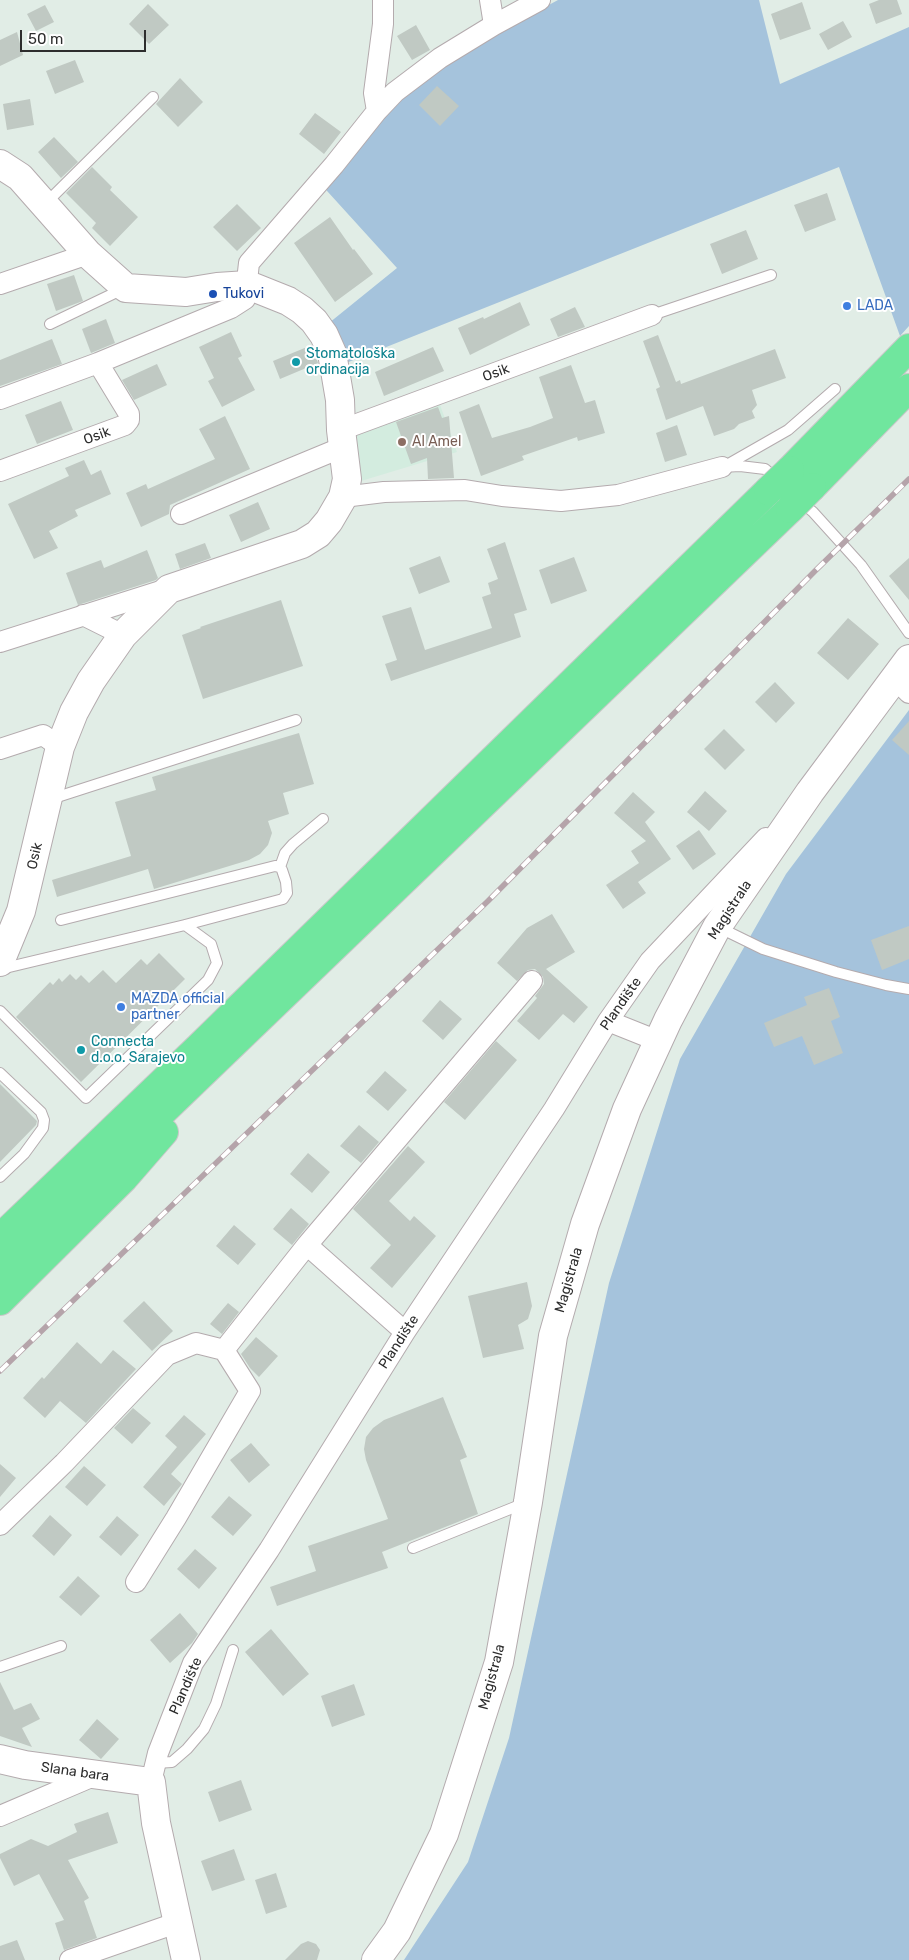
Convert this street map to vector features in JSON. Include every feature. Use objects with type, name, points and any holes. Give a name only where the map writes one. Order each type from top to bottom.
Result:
[{"type":"highway","points":[[790,490],[909,348]]},
{"type":"highway","points":[[0,1268],[207,1054],[790,490],[909,388]]},
{"type":"highway","points":[[0,1213],[109,1113],[207,1054]]},
{"type":"highway","points":[[0,1238],[207,1054]]},
{"type":"highway","points":[[0,1301],[136,1164],[161,1135],[207,1054]]},
{"type":"main road","points":[[0,164],[20,177],[88,254],[126,288]]},
{"type":"main road","name":"Osik","points":[[0,962],[21,910],[60,747],[74,712],[91,681],[123,635],[169,589],[302,544],[318,534],[343,497],[347,479],[340,400],[332,353],[324,335],[314,321],[302,310],[288,301],[248,285],[186,292],[126,288]]},
{"type":"main road","name":"Magistrala","points":[[376,1960],[397,1931],[444,1834],[499,1662],[528,1502],[552,1336],[585,1224],[627,1109],[658,1042],[717,926],[810,792],[904,677]]},
{"type":"main road","name":"Slana bara","points":[[0,1759],[24,1765],[96,1775],[153,1772]]},
{"type":"main road","name":"Plandište","points":[[153,1772],[156,1823],[186,1960]]},
{"type":"street","points":[[377,111],[374,93],[383,24],[382,0]]},
{"type":"street","points":[[490,0],[494,25]]},
{"type":"street","points":[[0,399],[98,363],[231,308],[245,299],[249,263],[395,92],[440,58],[540,0]]},
{"type":"street","points":[[0,284],[88,254]]},
{"type":"street","name":"Osik","points":[[181,514],[342,439],[652,315]]},
{"type":"street","name":"Osik","points":[[0,471],[125,425],[129,420],[129,414],[98,363]]},
{"type":"street","points":[[343,497],[392,492],[465,490],[502,496],[560,501],[618,495],[722,467]]},
{"type":"street","name":"Osik","points":[[0,642],[169,589]]},
{"type":"street","points":[[83,615],[123,635]]},
{"type":"street","points":[[0,749],[43,736],[60,747]]},
{"type":"street","name":"Plandište","points":[[153,1772],[193,1663],[269,1550],[405,1332],[554,1109],[608,1021],[650,961],[810,792]]},
{"type":"street","points":[[224,1350],[307,1245],[532,981]]},
{"type":"street","points":[[608,1021],[658,1042]]},
{"type":"street","points":[[307,1245],[405,1332]]},
{"type":"street","points":[[0,1525],[64,1463],[167,1355],[196,1343],[224,1350],[250,1391],[176,1518],[136,1582]]},
{"type":"street","points":[[0,1816],[96,1775]]},
{"type":"street","points":[[70,1960],[179,1922]]},
{"type":"lane","points":[[45,204],[153,96]]},
{"type":"lane","points":[[652,315],[771,275]]},
{"type":"lane","points":[[50,324],[126,288]]},
{"type":"lane","points":[[722,467],[788,430],[835,389]]},
{"type":"lane","points":[[722,467],[765,468],[790,490],[813,512],[861,565],[909,633]]},
{"type":"lane","points":[[48,800],[296,720]]},
{"type":"lane","points":[[0,969],[185,925],[283,899],[287,893],[286,882],[280,867],[285,853],[323,819]]},
{"type":"lane","points":[[61,920],[275,866],[280,867]]},
{"type":"lane","points":[[0,1011],[86,1098],[208,980],[217,963],[211,944],[185,925]]},
{"type":"lane","points":[[717,926],[763,949],[836,972],[886,985],[909,988]]},
{"type":"lane","points":[[0,1073],[41,1112],[44,1120],[43,1128],[24,1154],[0,1177]]},
{"type":"lane","points":[[413,1548],[528,1502]]},
{"type":"lane","points":[[0,1667],[61,1646]]},
{"type":"lane","points":[[153,1772],[172,1762],[187,1749],[204,1729],[216,1704],[233,1650]]},
{"type":"shaded area","points":[[558,0],[759,0],[780,84],[909,27],[909,326],[900,336],[839,167],[336,367],[329,323],[397,268],[318,181],[389,106],[451,58]]},
{"type":"shaded area","name":"Al Amel","points":[[439,402],[457,452],[361,481],[348,432]]},
{"type":"shaded area","points":[[909,710],[909,1960],[404,1960],[468,1862],[509,1738],[609,1283],[680,1059],[786,874]]},
{"type":"building","points":[[879,0],[897,0],[902,14],[876,24],[869,4]]},
{"type":"building","points":[[802,2],[811,29],[780,40],[771,14]]},
{"type":"building","points":[[148,4],[169,25],[149,44],[129,24]]},
{"type":"building","points":[[45,5],[54,22],[36,31],[27,14]]},
{"type":"building","points":[[843,21],[852,37],[828,50],[819,34]]},
{"type":"building","points":[[416,25],[430,50],[412,60],[397,36]]},
{"type":"building","points":[[17,32],[23,55],[0,66],[0,40]]},
{"type":"building","points":[[75,60],[84,82],[55,94],[46,71]]},
{"type":"building","points":[[180,78],[203,102],[178,127],[156,104]]},
{"type":"building","points":[[437,86],[459,106],[440,126],[419,105]]},
{"type":"building","points":[[30,99],[34,125],[7,130],[3,104]]},
{"type":"building","points":[[315,113],[341,132],[324,154],[299,134]]},
{"type":"building","points":[[54,137],[78,162],[61,178],[38,152]]},
{"type":"building","points":[[92,167],[112,187],[110,190],[138,217],[110,246],[92,228],[96,223],[66,193]]},
{"type":"building","points":[[827,193],[836,220],[805,232],[794,205]]},
{"type":"building","points":[[237,204],[261,228],[237,251],[213,227]]},
{"type":"building","points":[[330,217],[353,250],[373,274],[335,302],[294,243]]},
{"type":"building","points":[[746,230],[758,259],[722,274],[710,244]]},
{"type":"building","points":[[74,275],[83,301],[56,311],[47,284]]},
{"type":"building","points":[[520,302],[530,325],[470,355],[458,328],[483,317],[484,319]]},
{"type":"building","points":[[575,307],[585,327],[558,337],[550,319]]},
{"type":"building","points":[[106,319],[115,343],[91,353],[82,329]]},
{"type":"building","points":[[231,332],[242,356],[238,358],[255,390],[222,407],[208,381],[214,378],[199,347]]},
{"type":"building","points":[[658,335],[676,382],[680,380],[681,384],[775,349],[786,378],[752,390],[757,405],[752,411],[755,418],[739,424],[734,429],[714,436],[703,406],[666,420],[656,389],[660,387],[643,341]]},
{"type":"building","points":[[52,339],[62,364],[0,386],[0,360]]},
{"type":"building","name":"Stomatološka ordinacija","points":[[312,345],[318,363],[280,379],[273,361]]},
{"type":"building","points":[[433,347],[444,371],[384,396],[375,372]]},
{"type":"building","points":[[157,364],[167,385],[134,400],[122,380]]},
{"type":"building","points":[[571,365],[585,403],[595,400],[605,433],[578,441],[577,437],[522,456],[524,460],[481,476],[459,412],[479,404],[492,438],[553,418],[539,377]]},
{"type":"building","points":[[61,401],[73,430],[37,444],[25,415]]},
{"type":"building","name":"Al Amel","points":[[438,407],[442,418],[449,416],[454,478],[428,479],[427,458],[411,464],[396,422]]},
{"type":"building","points":[[225,416],[250,469],[170,505],[169,514],[141,527],[126,493],[146,484],[148,489],[215,459],[199,429]]},
{"type":"building","points":[[677,425],[687,455],[665,462],[656,433]]},
{"type":"building","points":[[84,460],[91,475],[101,470],[111,494],[75,510],[78,516],[49,531],[58,548],[34,559],[8,504],[69,476],[65,468]]},
{"type":"building","points":[[258,502],[270,529],[241,542],[229,515]]},
{"type":"building","points":[[505,542],[527,610],[514,614],[521,637],[391,681],[385,664],[397,660],[382,616],[411,607],[425,650],[492,628],[482,597],[491,594],[488,583],[498,579],[487,549]]},
{"type":"building","points":[[205,543],[211,558],[180,569],[175,554]]},
{"type":"building","points":[[147,550],[158,578],[156,580],[78,605],[66,573],[101,560],[104,568]]},
{"type":"building","points":[[440,556],[450,582],[419,594],[409,568]]},
{"type":"building","points":[[574,557],[587,591],[551,604],[539,570]]},
{"type":"building","points":[[909,558],[909,600],[889,576]]},
{"type":"building","points":[[281,600],[303,666],[203,699],[182,635],[200,627]]},
{"type":"building","points":[[848,618],[879,644],[848,680],[817,653]]},
{"type":"building","points":[[775,682],[795,703],[776,723],[755,702]]},
{"type":"building","points":[[909,721],[909,755],[892,740]]},
{"type":"building","points":[[724,729],[745,750],[725,770],[704,749]]},
{"type":"building","points":[[299,733],[314,784],[283,793],[289,814],[268,821],[272,833],[268,845],[260,854],[249,860],[154,889],[148,869],[57,897],[52,880],[131,856],[115,802],[156,790],[152,777]]},
{"type":"building","points":[[705,791],[727,811],[709,831],[687,812]]},
{"type":"building","points":[[633,792],[655,812],[645,822],[671,859],[638,882],[646,893],[623,909],[606,885],[639,863],[631,851],[646,841],[614,813]]},
{"type":"building","points":[[699,830],[716,854],[693,870],[676,846]]},
{"type":"building","points":[[552,914],[575,952],[546,969],[588,1007],[574,1023],[563,1014],[539,1040],[517,1021],[537,998],[535,996],[544,984],[543,977],[535,969],[528,970],[517,981],[497,963],[527,928]]},
{"type":"building","points":[[909,926],[909,959],[882,970],[871,940]]},
{"type":"building","name":"Connecta d.o.o. Sarajevo","points":[[159,953],[185,979],[81,1082],[16,1017],[50,982],[53,985],[59,978],[62,982],[70,974],[76,980],[81,975],[89,983],[103,970],[116,983],[141,959],[147,965]]},
{"type":"building","points":[[829,988],[840,1017],[831,1021],[843,1053],[814,1065],[802,1036],[774,1047],[764,1023],[807,1005],[804,997]]},
{"type":"building","points":[[440,1000],[462,1019],[443,1040],[422,1021]]},
{"type":"building","points":[[496,1041],[517,1060],[465,1120],[444,1102]]},
{"type":"building","points":[[385,1071],[407,1090],[388,1111],[366,1092]]},
{"type":"building","points":[[0,1084],[37,1121],[36,1125],[0,1162]]},
{"type":"building","points":[[359,1125],[379,1142],[361,1163],[340,1146]]},
{"type":"building","points":[[408,1146],[425,1162],[389,1201],[410,1221],[414,1216],[436,1236],[392,1288],[370,1268],[391,1245],[353,1209]]},
{"type":"building","points":[[308,1153],[330,1172],[312,1193],[290,1174]]},
{"type":"building","points":[[291,1208],[309,1224],[292,1245],[273,1229]]},
{"type":"building","points":[[234,1225],[256,1244],[238,1265],[216,1246]]},
{"type":"building","points":[[527,1282],[532,1306],[528,1319],[518,1325],[524,1349],[483,1358],[468,1296]]},
{"type":"building","points":[[144,1301],[173,1331],[152,1351],[123,1321]]},
{"type":"building","points":[[228,1303],[239,1312],[222,1334],[210,1324]]},
{"type":"building","points":[[256,1337],[278,1356],[259,1377],[250,1368],[241,1354]]},
{"type":"building","points":[[77,1342],[101,1364],[113,1350],[136,1369],[86,1423],[60,1401],[45,1418],[23,1398],[42,1377],[44,1379]]},
{"type":"building","points":[[443,1397],[467,1457],[460,1460],[478,1514],[382,1552],[388,1568],[277,1606],[270,1587],[316,1571],[308,1546],[388,1519],[366,1460],[364,1449],[366,1437],[373,1428],[384,1420]]},
{"type":"building","points":[[133,1408],[151,1423],[132,1444],[114,1428]]},
{"type":"building","points":[[184,1415],[206,1434],[171,1474],[182,1484],[164,1506],[143,1487],[177,1447],[165,1436]]},
{"type":"building","points":[[251,1443],[270,1465],[249,1483],[230,1460]]},
{"type":"building","points":[[0,1464],[16,1478],[0,1497]]},
{"type":"building","points":[[84,1466],[106,1485],[87,1506],[65,1487]]},
{"type":"building","points":[[229,1496],[252,1515],[233,1536],[211,1517]]},
{"type":"building","points":[[50,1515],[72,1535],[54,1556],[32,1536]]},
{"type":"building","points":[[117,1516],[139,1535],[121,1556],[99,1537]]},
{"type":"building","points":[[195,1549],[217,1568],[199,1589],[177,1569]]},
{"type":"building","points":[[78,1576],[100,1596],[81,1616],[59,1597]]},
{"type":"building","points":[[180,1613],[198,1634],[192,1643],[170,1663],[150,1640]]},
{"type":"building","points":[[271,1629],[309,1674],[283,1696],[245,1652]]},
{"type":"building","points":[[0,1682],[14,1710],[31,1703],[40,1719],[22,1728],[32,1747],[0,1736]]},
{"type":"building","points":[[354,1684],[365,1715],[332,1727],[321,1696]]},
{"type":"building","points":[[97,1719],[119,1739],[101,1759],[79,1740]]},
{"type":"building","points":[[241,1780],[252,1810],[219,1822],[208,1792]]},
{"type":"building","points":[[108,1812],[118,1843],[68,1860],[89,1898],[84,1901],[97,1938],[64,1950],[55,1923],[64,1920],[39,1874],[14,1886],[0,1858],[0,1854],[31,1839],[48,1846],[77,1832],[74,1824]]},
{"type":"building","points":[[234,1849],[245,1880],[212,1891],[201,1861]]},
{"type":"building","points":[[276,1873],[287,1907],[266,1914],[255,1880]]},
{"type":"building","points":[[17,1940],[25,1960],[0,1960],[0,1946]]},
{"type":"building","points":[[308,1941],[316,1944],[320,1950],[317,1960],[285,1960],[301,1944]]},
{"type":"railway","points":[[0,1371],[488,901],[816,570],[909,479]]},
{"type":"place","name":"Tukovi","points":[[213,294]]},
{"type":"place","name":"LADA","points":[[847,306]]},
{"type":"place","name":"Stomatološka ordinacija","points":[[296,362]]},
{"type":"place","name":"Al Amel","points":[[402,442]]},
{"type":"place","name":"MAZDA official partner","points":[[121,1007]]},
{"type":"place","name":"Connecta d.o.o. Sarajevo","points":[[81,1050]]}]
